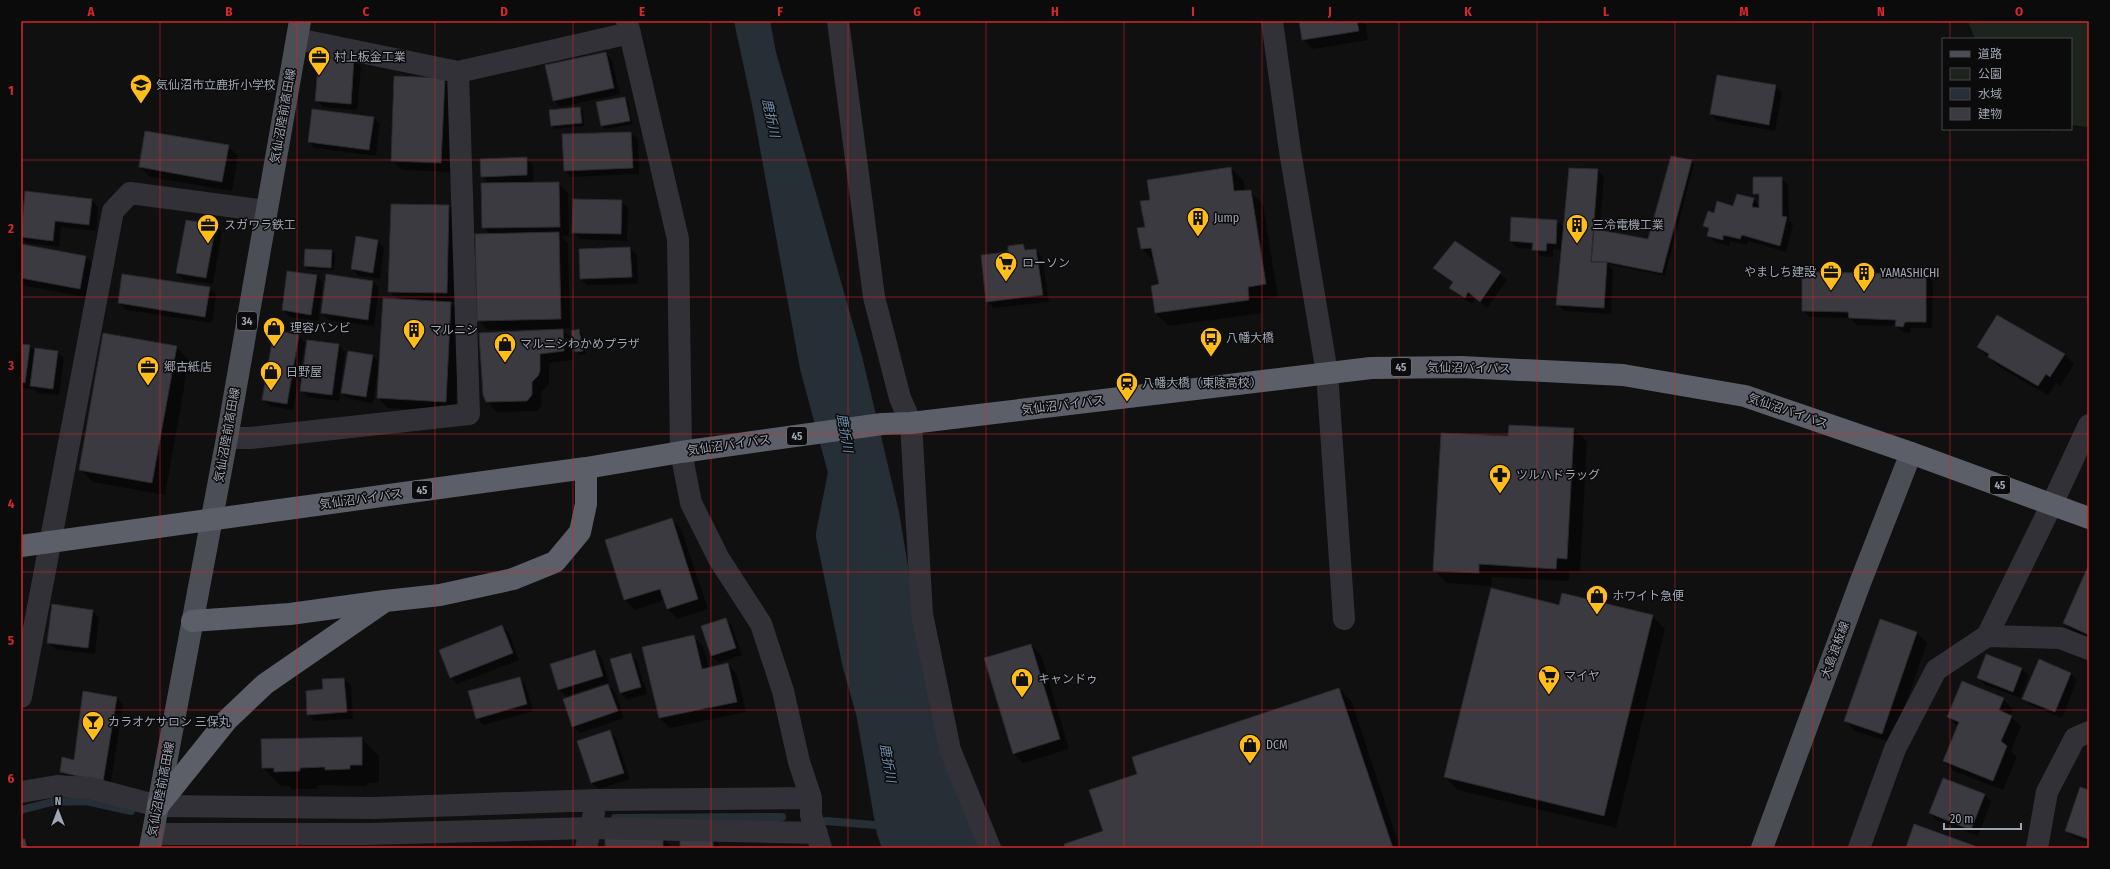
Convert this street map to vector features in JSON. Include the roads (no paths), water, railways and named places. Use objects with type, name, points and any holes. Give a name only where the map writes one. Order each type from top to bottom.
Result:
[{"type":"highway","name":"気仙沼バイパス","points":[[21,546],[258,512],[586,468],[681,452],[882,424],[911,423],[1371,368],[1461,367],[1623,375],[1745,396],[1911,453],[2089,518]]},
{"type":"highway","points":[[192,621],[290,614],[440,595],[513,579],[554,562],[580,532],[586,504],[586,468]]},
{"type":"highway","points":[[158,806],[227,720],[265,684],[385,601]]},
{"type":"main road","name":"気仙沼陸前高田線","points":[[151,841],[227,438],[299,30]]},
{"type":"main road","name":"大島浪板線","points":[[1762,848],[1860,583],[1911,453]]},
{"type":"street","points":[[838,21],[874,297],[900,398],[911,423],[922,614],[950,750],[990,848]]},
{"type":"street","points":[[1272,21],[1290,151],[1327,373],[1344,619]]},
{"type":"street","points":[[151,841],[365,841],[588,838],[819,840],[811,815],[811,798],[799,762],[783,690],[761,624],[719,559],[691,503],[681,452],[678,239],[628,27],[458,72],[299,30]]},
{"type":"street","points":[[227,438],[250,438],[469,414],[458,72]]},
{"type":"street","points":[[21,697],[114,211],[130,193],[266,211]]},
{"type":"street","points":[[1859,848],[1895,749],[1936,670],[1987,636],[2089,425]]},
{"type":"street","points":[[1987,636],[2060,638],[2089,649]]},
{"type":"street","points":[[2037,848],[2047,792],[2075,738],[2089,732]]},
{"type":"street","points":[[21,792],[57,786],[90,788],[158,806],[374,808],[597,800],[811,798]]},
{"type":"street","points":[[588,838],[597,800]]},
{"type":"street","points":[[365,841],[374,808]]},
{"type":"water","points":[[734,21],[770,21],[776,52],[862,356],[899,512],[913,596],[984,848],[928,848],[893,734],[841,521],[800,369],[753,110]]},
{"type":"waterway","name":"鹿折川","points":[[850,461],[852,469],[839,535],[865,661],[879,711],[899,827],[906,848]]},
{"type":"waterway","points":[[21,810],[52,802],[86,801],[131,811]]},
{"type":"waterway","points":[[615,818],[782,817]]},
{"type":"waterway","points":[[826,821],[899,827]]},
{"type":"place","name":"村上板金工業","points":[[319,76]]},
{"type":"place","name":"気仙沼市立鹿折小学校","points":[[141,104]]},
{"type":"place","name":"Jump","points":[[1198,238]]},
{"type":"place","name":"スガワラ鉄工","points":[[208,244]]},
{"type":"place","name":"三冷電機工業","points":[[1577,244]]},
{"type":"place","name":"ローソン","points":[[1006,282]]},
{"type":"place","name":"やましち建設","points":[[1831,292]]},
{"type":"place","name":"YAMASHICHI","points":[[1864,292]]},
{"type":"place","name":"理容バンビ","points":[[274,348]]},
{"type":"place","name":"マルニシ","points":[[414,350]]},
{"type":"place","name":"八幡大橋","points":[[1211,358]]},
{"type":"place","name":"マルニシわかめプラザ","points":[[505,364]]},
{"type":"place","name":"郷古紙店","points":[[148,386]]},
{"type":"place","name":"日野屋","points":[[271,392]]},
{"type":"place","name":"八幡大橋（東陵高校）","points":[[1127,402]]},
{"type":"place","name":"ツルハドラッグ","points":[[1500,494]]},
{"type":"place","name":"ホワイト急便","points":[[1597,616]]},
{"type":"place","name":"マイヤ","points":[[1549,696]]},
{"type":"place","name":"キャンドゥ","points":[[1022,698]]},
{"type":"place","name":"カラオケサロン 三保丸","points":[[93,742]]},
{"type":"place","name":"DCM","points":[[1250,764]]}]
